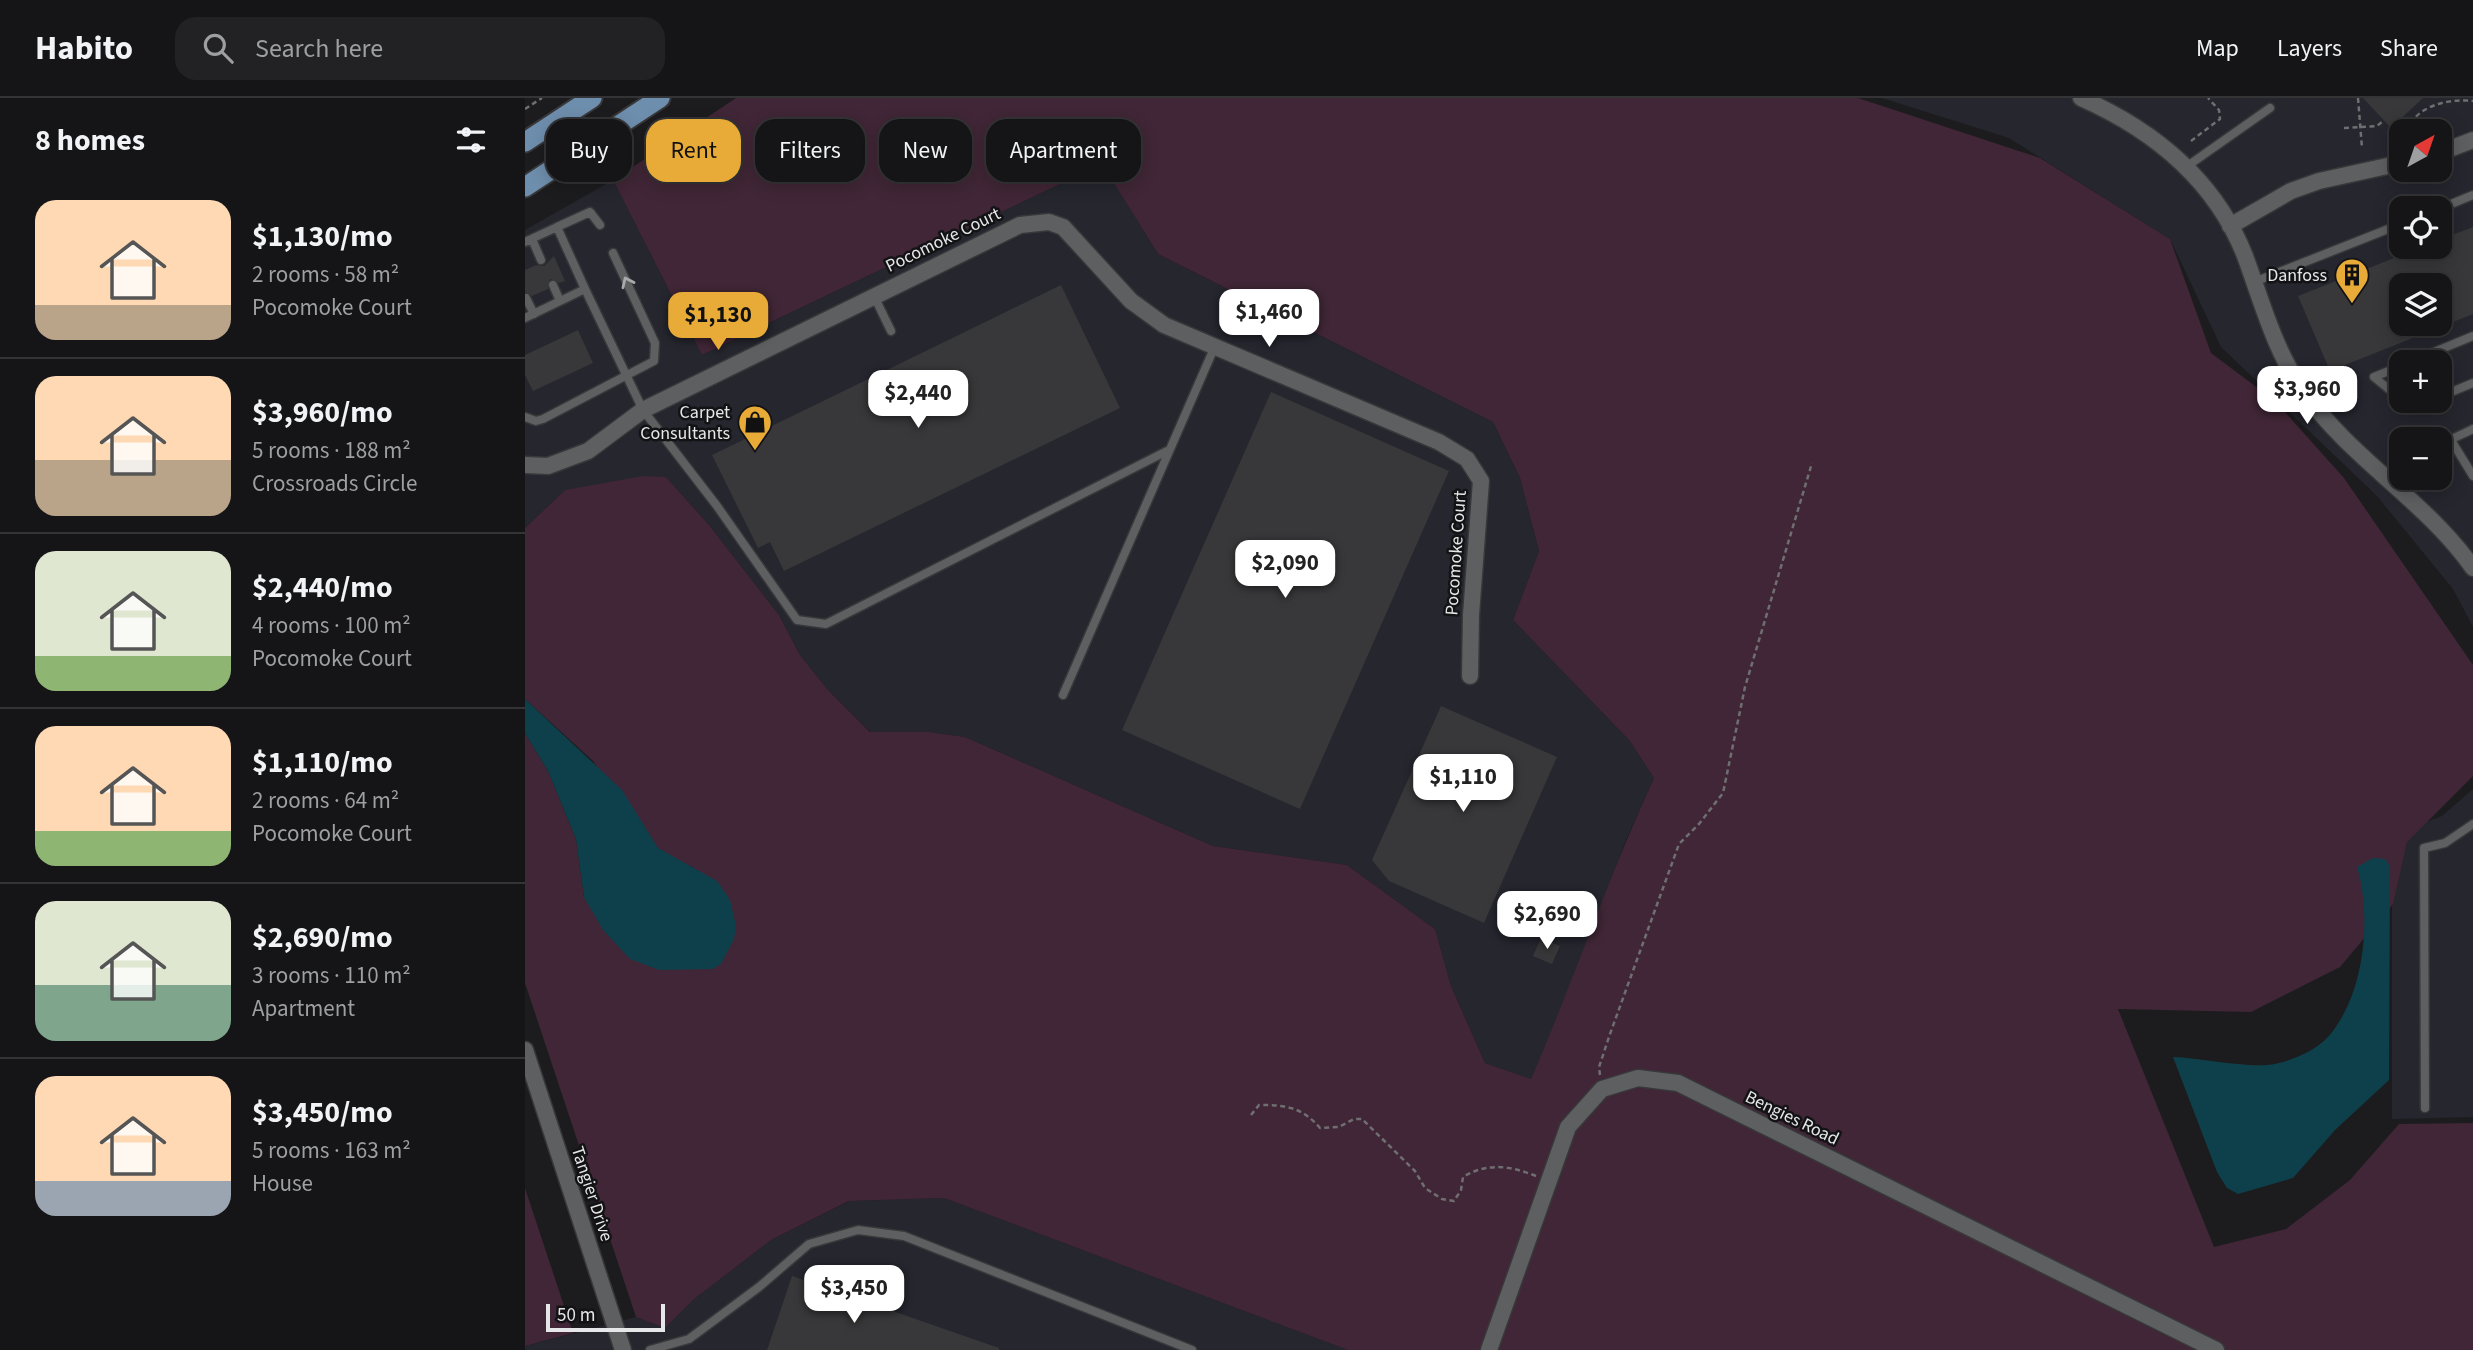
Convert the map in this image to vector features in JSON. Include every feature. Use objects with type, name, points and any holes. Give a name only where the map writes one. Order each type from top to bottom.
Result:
[{"type":"main road","points":[[525,142],[592,98]]},
{"type":"main road","points":[[525,187],[660,98]]},
{"type":"street","points":[[2081,98],[2133,124],[2186,167],[2230,226],[2283,355],[2304,393],[2339,432],[2389,478]]},
{"type":"street","points":[[2452,148],[2473,140]]},
{"type":"street","points":[[2230,226],[2291,191],[2319,181],[2389,166]]},
{"type":"street","name":"Pocomoke Court","points":[[525,465],[548,466],[588,451],[643,410],[874,295],[1020,225],[1049,222],[1063,227],[1131,301],[1164,325],[1439,442],[1467,459],[1481,481],[1471,615],[1470,676]]},
{"type":"street","points":[[2402,490],[2435,522],[2473,568]]},
{"type":"street","name":"Tangier Drive","points":[[525,1050],[623,1350]]},
{"type":"street","name":"Bengies Road","points":[[1602,1089],[1638,1078],[1678,1083],[2216,1350]]},
{"type":"street","points":[[1489,1350],[1567,1127],[1602,1089]]},
{"type":"lane","points":[[2186,167],[2270,108]]},
{"type":"lane","points":[[2452,204],[2473,195]]},
{"type":"lane","points":[[541,260],[529,241],[590,212],[600,225]]},
{"type":"lane","points":[[557,227],[643,410],[717,506],[797,620],[826,624],[1167,451]]},
{"type":"lane","points":[[2254,282],[2389,229]]},
{"type":"lane","points":[[525,417],[536,421],[543,419],[654,361],[657,354],[655,343],[613,253]]},
{"type":"lane","points":[[553,285],[560,301]]},
{"type":"lane","points":[[526,298],[529,316],[585,289]]},
{"type":"lane","points":[[874,295],[891,331]]},
{"type":"lane","points":[[2439,350],[2473,336]]},
{"type":"lane","points":[[1063,695],[1215,346]]},
{"type":"lane","points":[[2389,371],[2374,377],[2389,389]]},
{"type":"lane","points":[[2452,392],[2473,383]]},
{"type":"lane","points":[[2452,439],[2473,429]]},
{"type":"lane","points":[[2452,441],[2473,476]]},
{"type":"lane","points":[[2425,1108],[2424,848],[2445,843],[2473,824]]},
{"type":"lane","points":[[650,1350],[689,1339],[759,1287],[809,1244],[858,1230],[904,1236],[1192,1350]]},
{"type":"path","points":[[525,109],[542,98]]},
{"type":"path","points":[[2191,141],[2220,119],[2219,110],[2208,98]]},
{"type":"path","points":[[2358,98],[2362,148]]},
{"type":"path","points":[[2413,119],[2431,105],[2456,99],[2473,101]]},
{"type":"path","points":[[2344,128],[2377,127],[2383,121]]},
{"type":"path","points":[[1602,1089],[1599,1068],[1679,844],[1723,793],[1745,687],[1812,463]]},
{"type":"path","points":[[1251,1115],[1259,1105],[1290,1105],[1307,1114],[1320,1128],[1339,1127],[1354,1119],[1362,1119],[1415,1171],[1425,1188],[1442,1199],[1454,1201],[1461,1190],[1463,1177],[1481,1166],[1515,1168],[1549,1181]]},
{"type":"shaded area","points":[[736,98],[1858,98],[2040,158],[2170,239],[2211,353],[2275,401],[2344,478],[2473,665],[2473,776],[2407,842],[2393,904],[2340,967],[2251,1012],[2118,1009],[2214,1247],[2286,1229],[2350,1180],[2399,1124],[2473,1123],[2473,1350],[1348,1350],[944,1198],[849,1201],[771,1240],[693,1300],[665,1328],[636,1317],[525,983],[525,733],[548,771],[576,839],[584,897],[693,867],[678,862],[658,848],[592,760],[525,699],[525,528],[565,490],[643,476],[666,477],[709,525],[779,615],[800,655],[827,689],[870,732],[929,732],[965,737],[1213,846],[1347,865],[1435,929],[1451,986],[1485,1063],[1531,1079],[1621,853],[1654,778],[1629,740],[1513,620],[1539,551],[1520,478],[1493,422],[1158,254],[1113,182],[1141,182],[1141,119],[986,119],[986,182],[1064,182],[702,355],[614,182],[632,182],[632,167],[646,158],[646,182],[741,182],[741,119],[704,119]]},
{"type":"shaded area","points":[[1882,98],[2473,98],[2473,627],[2453,589],[2377,496],[2221,347],[2170,239],[2009,138]]},
{"type":"shaded area","points":[[609,182],[614,182],[702,355],[1064,182],[1113,182],[1158,254],[1493,422],[1520,478],[1539,551],[1513,620],[1629,740],[1654,778],[1626,840],[1562,1009],[1531,1079],[1485,1063],[1451,986],[1435,929],[1347,865],[1213,846],[965,737],[929,732],[871,732],[827,689],[800,655],[779,615],[709,525],[666,477],[565,490],[525,528],[525,230]]},
{"type":"shaded area","points":[[2473,789],[2473,1117],[2392,1119],[2392,835],[2442,816]]},
{"type":"shaded area","points":[[525,1188],[573,1333],[525,1346]]},
{"type":"shaded area","points":[[944,1198],[1348,1350],[525,1350],[525,1346],[636,1317],[665,1328],[693,1300],[771,1240],[850,1201]]},
{"type":"water","points":[[525,699],[622,790],[658,848],[717,881],[730,900],[736,926],[734,939],[721,964],[712,969],[659,970],[630,959],[603,930],[584,897],[576,839],[548,771],[525,733]]},
{"type":"water","points":[[2373,858],[2385,859],[2390,866],[2389,1080],[2335,1130],[2293,1178],[2238,1194],[2227,1188],[2217,1172],[2173,1057],[2240,1064],[2275,1064],[2317,1047],[2328,1037],[2350,1000],[2357,978],[2362,955],[2364,909],[2357,867]]},
{"type":"building","points":[[2363,98],[2423,98],[2401,119],[2389,119],[2389,126]]},
{"type":"building","name":"Danfoss","points":[[2473,227],[2473,314],[2452,322],[2452,273],[2389,273],[2389,336],[2418,336],[2330,371],[2298,296],[2392,259],[2452,259],[2452,235]]},
{"type":"building","points":[[554,256],[565,281],[559,283],[550,279],[548,289],[532,296],[525,292],[525,270],[536,265],[544,266]]},
{"type":"building","points":[[1061,285],[1120,408],[784,571],[770,542],[758,548],[712,455]]},
{"type":"building","points":[[578,330],[593,363],[533,391],[525,375],[525,355]]},
{"type":"building","points":[[1271,392],[1449,471],[1300,809],[1122,730]]},
{"type":"building","points":[[1441,706],[1557,757],[1484,923],[1389,881],[1372,860]]},
{"type":"building","points":[[1541,938],[1560,946],[1552,964],[1533,956]]},
{"type":"building","points":[[792,1276],[999,1348],[999,1350],[767,1350]]},
{"type":"place","name":"Danfoss","points":[[2352,305]]},
{"type":"place","name":"Carpet Consultants","points":[[755,452]]}]
